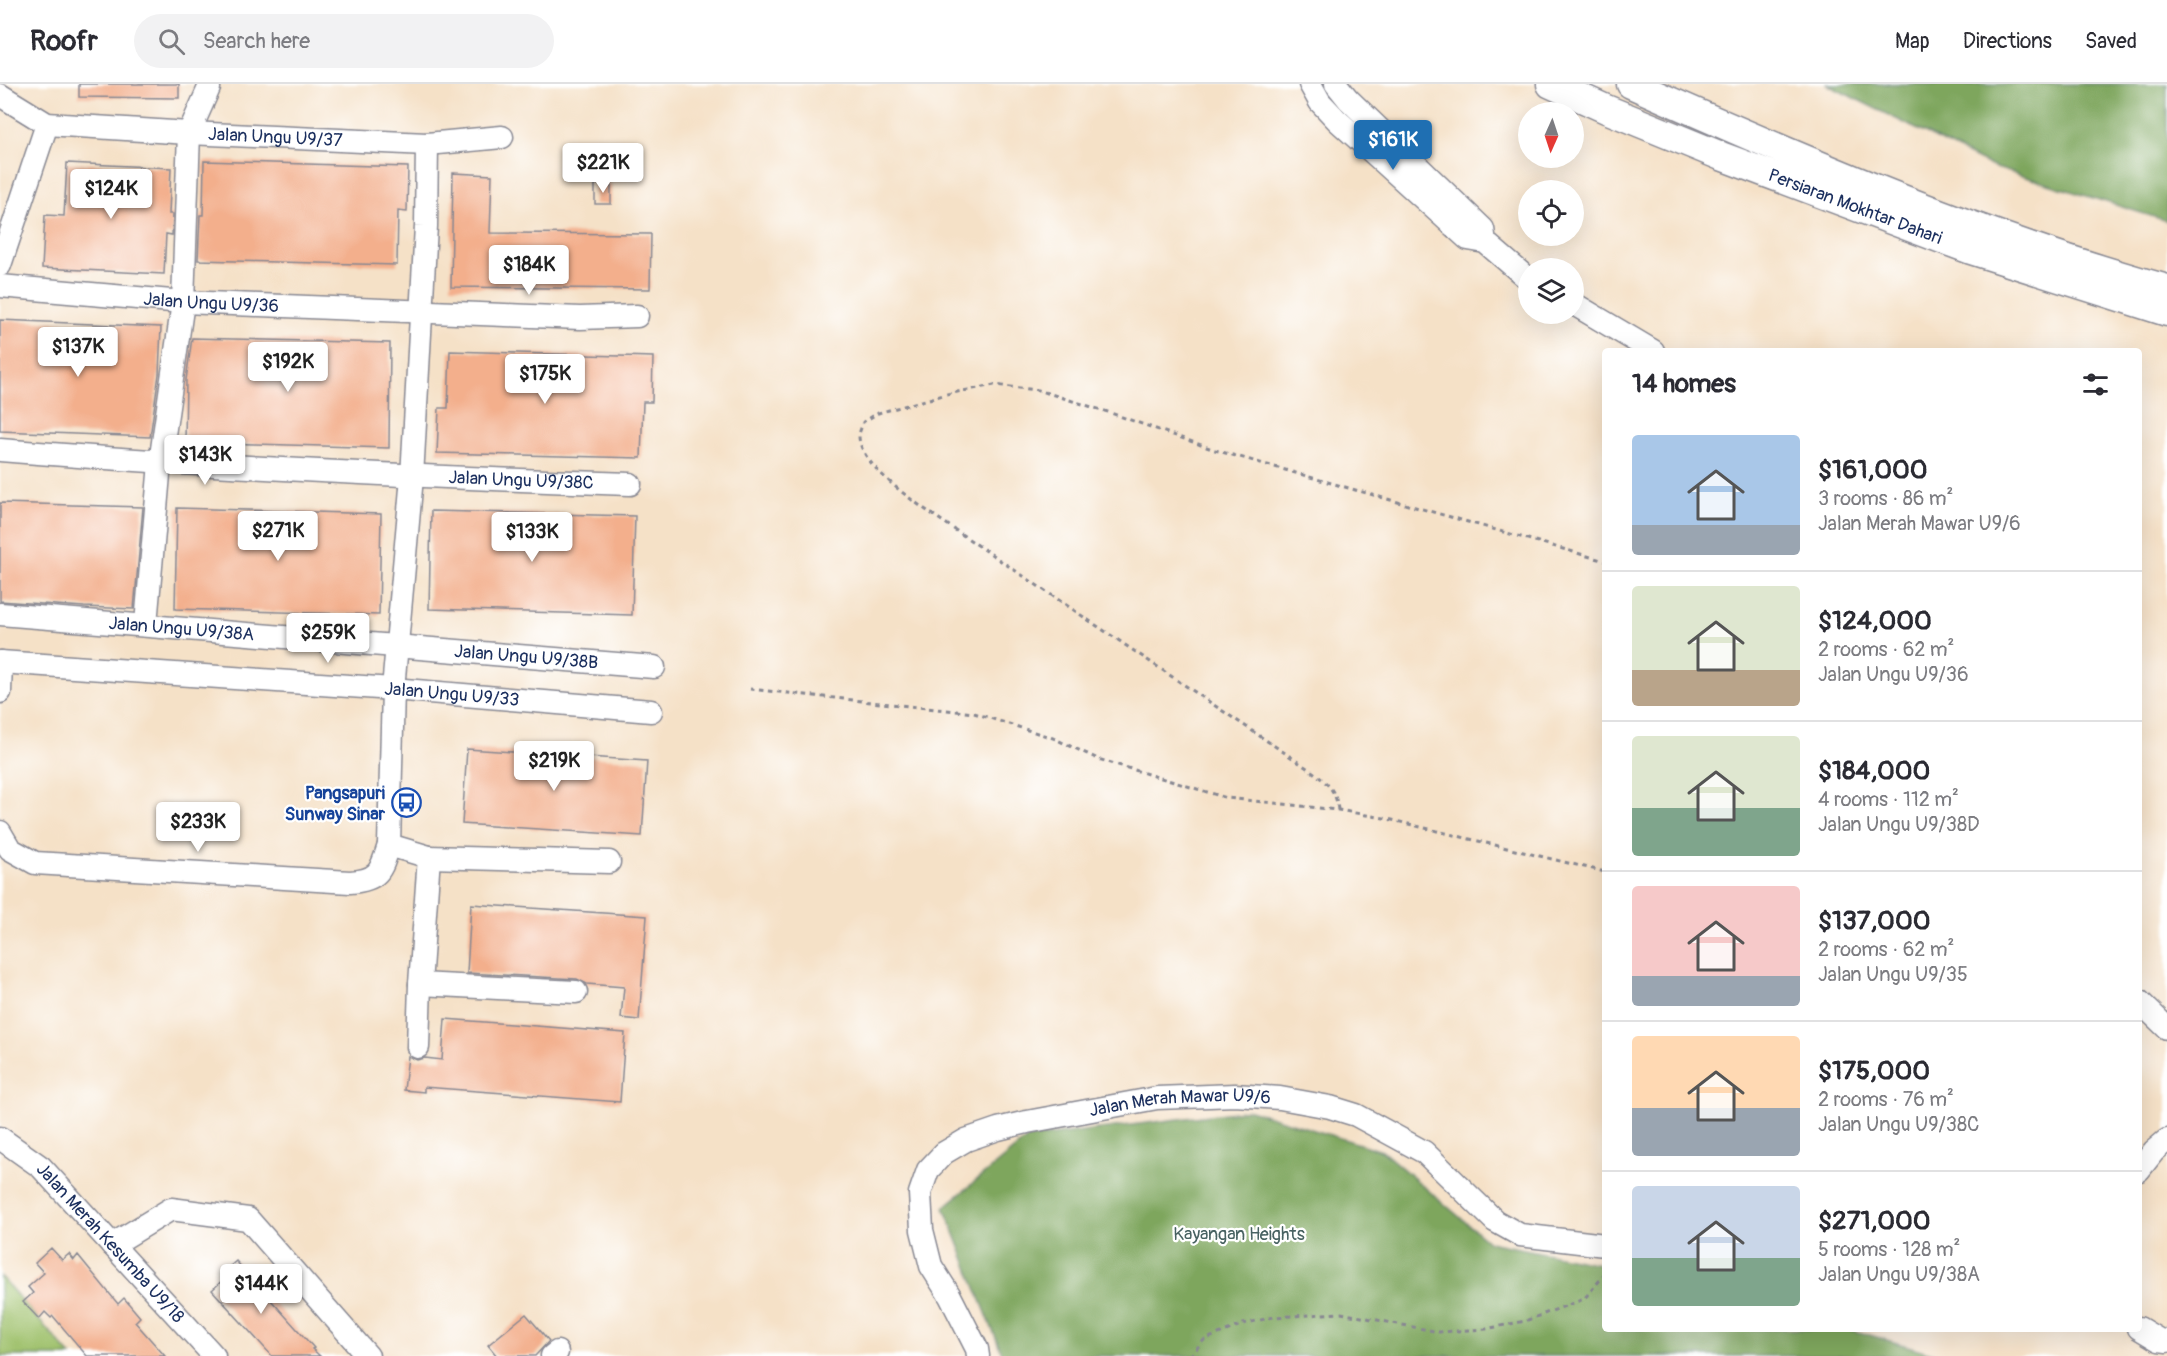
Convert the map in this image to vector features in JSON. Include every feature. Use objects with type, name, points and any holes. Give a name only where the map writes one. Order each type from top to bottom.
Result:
[{"type":"main road","name":"Persiaran Mokhtar Dahari","points":[[1551,84],[1721,156],[1971,250],[2167,312]]},
{"type":"main road","name":"Persiaran Mokhtar Dahari","points":[[1631,84],[1834,171],[1981,228],[2117,275],[2167,289]]},
{"type":"street","points":[[1310,84],[1320,102],[1383,164],[1468,239],[1485,242],[1518,270]]},
{"type":"street","points":[[1336,84],[1348,99],[1483,229],[1485,242]]},
{"type":"street","points":[[146,624],[160,463],[183,302],[189,133],[209,88]]},
{"type":"street","points":[[0,95],[48,124],[0,265]]},
{"type":"street","name":"Jalan Ungu U9/37","points":[[48,124],[427,144],[502,138]]},
{"type":"street","points":[[3,845],[35,863],[350,882],[365,881],[376,876],[383,866],[389,845],[393,689],[399,646],[412,477],[426,226],[427,144]]},
{"type":"street","name":"Jalan Ungu U9/36","points":[[0,286],[183,302],[580,318],[637,316]]},
{"type":"street","points":[[1584,310],[1648,348]]},
{"type":"street","name":"Jalan Ungu U9/38C","points":[[0,450],[160,463],[412,477],[630,484]]},
{"type":"street","name":"Jalan Ungu U9/38A","points":[[0,614],[399,646]]},
{"type":"street","name":"Jalan Ungu U9/38B","points":[[399,646],[654,667]]},
{"type":"street","points":[[0,662],[0,692]]},
{"type":"street","name":"Jalan Ungu U9/33","points":[[0,662],[393,689],[651,711]]},
{"type":"street","points":[[389,845],[429,857],[609,862]]},
{"type":"street","points":[[418,1047],[429,857]]},
{"type":"street","points":[[420,984],[576,992]]},
{"type":"street","points":[[2142,1004],[2167,1028]]},
{"type":"street","name":"Jalan Merah Mawar U9/6","points":[[978,1356],[977,1349],[950,1296],[931,1266],[922,1230],[920,1193],[928,1170],[945,1153],[966,1140],[998,1129],[1156,1098],[1235,1095],[1280,1098],[1330,1107],[1356,1115],[1424,1152],[1495,1221],[1520,1235],[1602,1245]]},
{"type":"street","name":"Jalan Merah Kesumba U9/18","points":[[0,1138],[41,1167],[214,1356]]},
{"type":"street","points":[[2142,1166],[2154,1151],[2167,1140]]},
{"type":"street","points":[[112,1245],[171,1209],[248,1219],[368,1356]]},
{"type":"street","points":[[2142,1330],[2159,1340],[2167,1341]]},
{"type":"path","points":[[1338,810],[1337,797],[1331,786],[1313,772],[895,488],[872,464],[862,449],[859,435],[863,422],[878,413],[947,394],[994,385],[1038,390],[1215,450],[1602,560]]},
{"type":"path","points":[[750,689],[974,713],[1053,738],[1098,759],[1227,798],[1338,810],[1384,818],[1602,871]]},
{"type":"path","points":[[1190,1356],[1204,1340],[1243,1324],[1274,1317],[1341,1313],[1438,1332],[1486,1329],[1515,1323],[1584,1299],[1602,1278]]},
{"type":"green space","points":[[1826,84],[2167,84],[2167,221],[1993,167]]},
{"type":"green space","name":"Kayangan Heights","points":[[1250,1110],[1382,1151],[1489,1242],[1602,1264],[1602,1332],[1859,1332],[1942,1356],[1003,1356],[944,1207],[1028,1138]]},
{"type":"green space","points":[[0,1276],[71,1356],[0,1356]]},
{"type":"building","points":[[79,84],[179,84],[179,98],[79,97]]},
{"type":"building","points":[[204,161],[408,167],[407,212],[398,211],[397,265],[198,260],[200,215],[203,215]]},
{"type":"building","points":[[67,163],[171,168],[169,214],[173,214],[172,235],[166,234],[164,274],[42,268],[45,215],[64,216]]},
{"type":"building","points":[[453,173],[492,175],[490,233],[651,234],[650,289],[451,287]]},
{"type":"building","points":[[595,184],[611,184],[611,204],[595,204]]},
{"type":"building","points":[[0,320],[161,327],[159,374],[150,437],[0,431]]},
{"type":"building","points":[[192,338],[390,343],[389,448],[185,442],[186,380]]},
{"type":"building","points":[[450,351],[653,357],[652,402],[643,402],[641,458],[437,453],[439,408],[448,408]]},
{"type":"building","points":[[0,503],[143,507],[134,609],[0,601]]},
{"type":"building","points":[[177,508],[381,514],[379,615],[175,609]]},
{"type":"building","points":[[431,511],[635,516],[632,615],[429,609]]},
{"type":"building","points":[[467,749],[647,761],[642,836],[462,824]]},
{"type":"building","points":[[471,904],[647,916],[639,1020],[621,1018],[624,987],[587,984],[577,979],[467,973]]},
{"type":"building","points":[[445,1019],[625,1033],[620,1102],[424,1087],[424,1092],[404,1090],[408,1056],[417,1060],[425,1058],[442,1060]]},
{"type":"building","points":[[51,1248],[62,1260],[69,1254],[74,1260],[78,1255],[118,1304],[124,1298],[140,1317],[135,1322],[165,1356],[87,1356],[53,1316],[51,1318],[45,1312],[39,1319],[23,1302],[33,1293],[28,1287],[44,1273],[35,1263]]},
{"type":"building","points":[[236,1261],[320,1356],[272,1356],[212,1290],[225,1278],[221,1274]]},
{"type":"building","points":[[526,1314],[549,1341],[535,1356],[497,1356],[488,1345]]},
{"type":"place","name":"Pangsapuri Sunway Sinar","points":[[406,803]]}]
